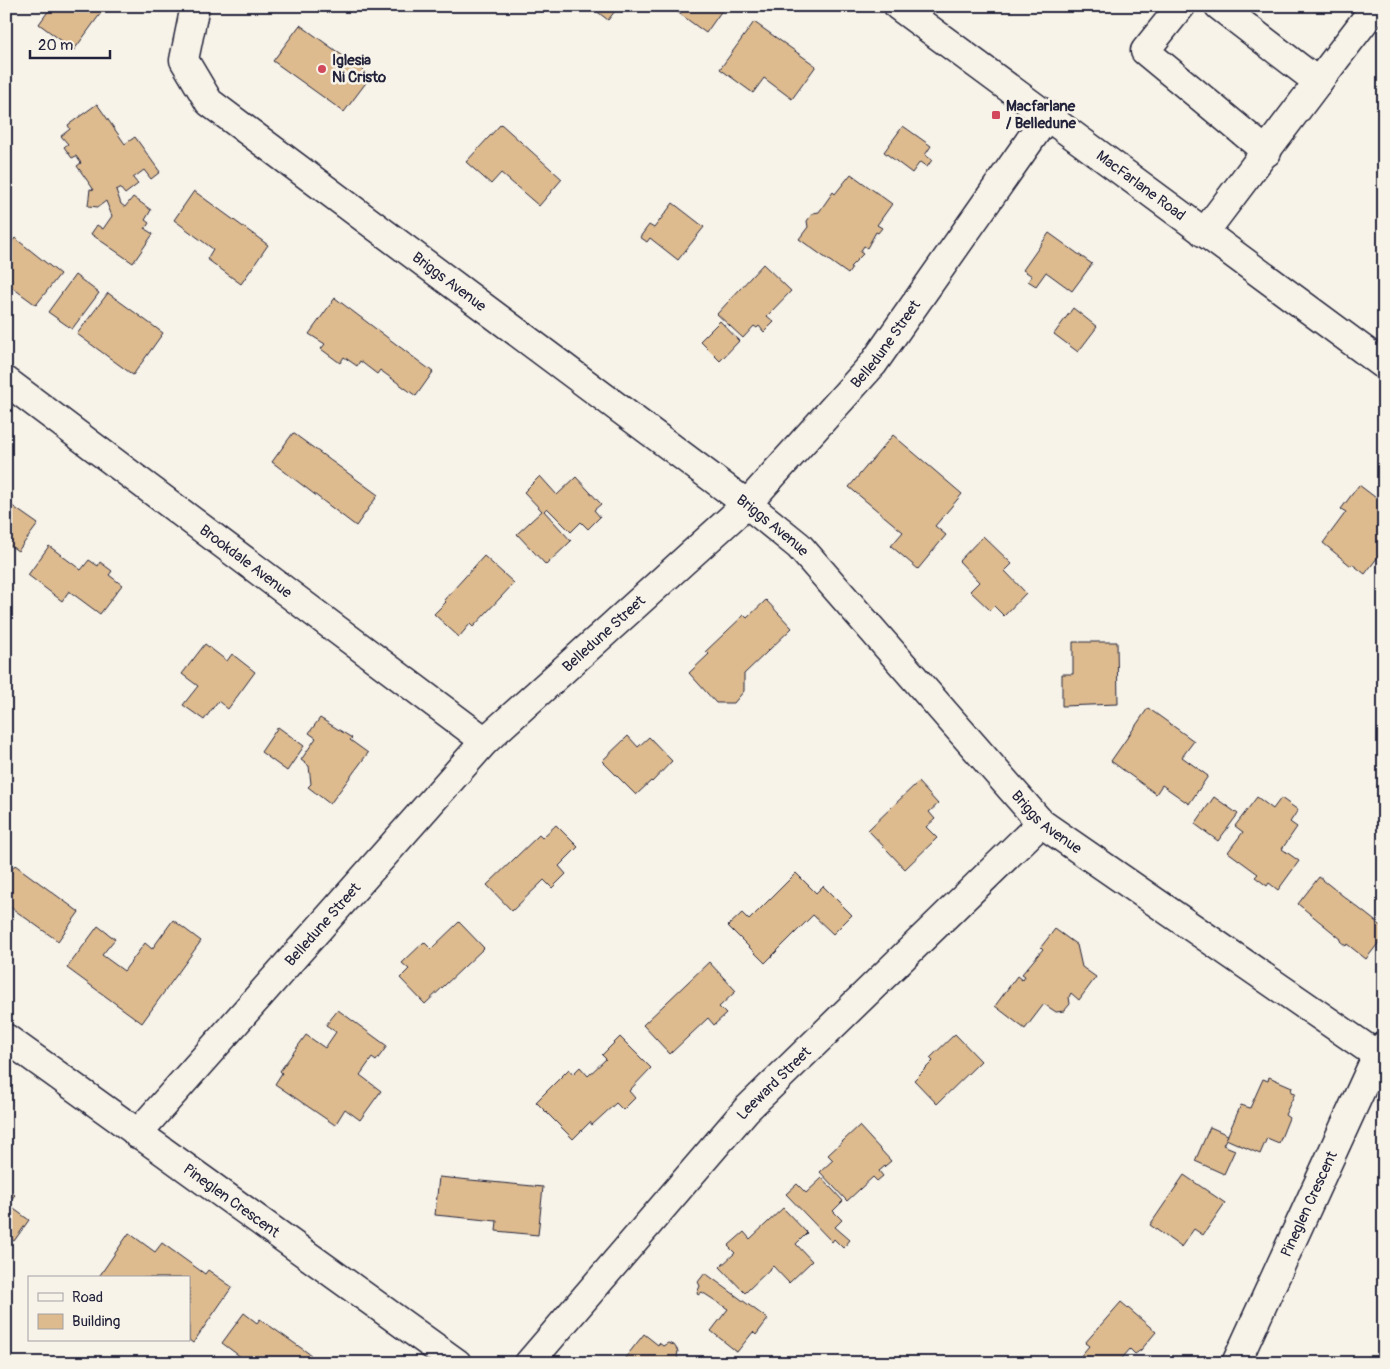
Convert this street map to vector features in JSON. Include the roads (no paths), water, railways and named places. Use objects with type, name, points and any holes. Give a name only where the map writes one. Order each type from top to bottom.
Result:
[{"type":"street","name":"Briggs Avenue","points":[[195,6],[184,60],[209,102],[747,504],[799,546],[1041,823],[1380,1051]]},
{"type":"street","name":"MacFarlane Road","points":[[898,6],[1384,365]]},
{"type":"street","points":[[1181,6],[1145,51],[1268,152]]},
{"type":"street","points":[[1219,6],[1318,82]]},
{"type":"street","points":[[1204,233],[1268,152],[1376,6]]},
{"type":"street","name":"Belledune Street","points":[[137,1134],[485,740],[747,504],[873,364],[1047,116]]},
{"type":"street","name":"Brookdale Avenue","points":[[6,381],[485,740]]},
{"type":"street","name":"Leeward Street","points":[[529,1363],[746,1110],[1041,823]]},
{"type":"street","name":"Pineglen Crescent","points":[[6,1038],[456,1363]]},
{"type":"street","name":"Pineglen Crescent","points":[[1236,1363],[1380,1051]]},
{"type":"place","name":"Iglesia Ni Cristo","points":[[322,69]]},
{"type":"place","name":"Macfarlane / Belledune","points":[[996,115]]}]
